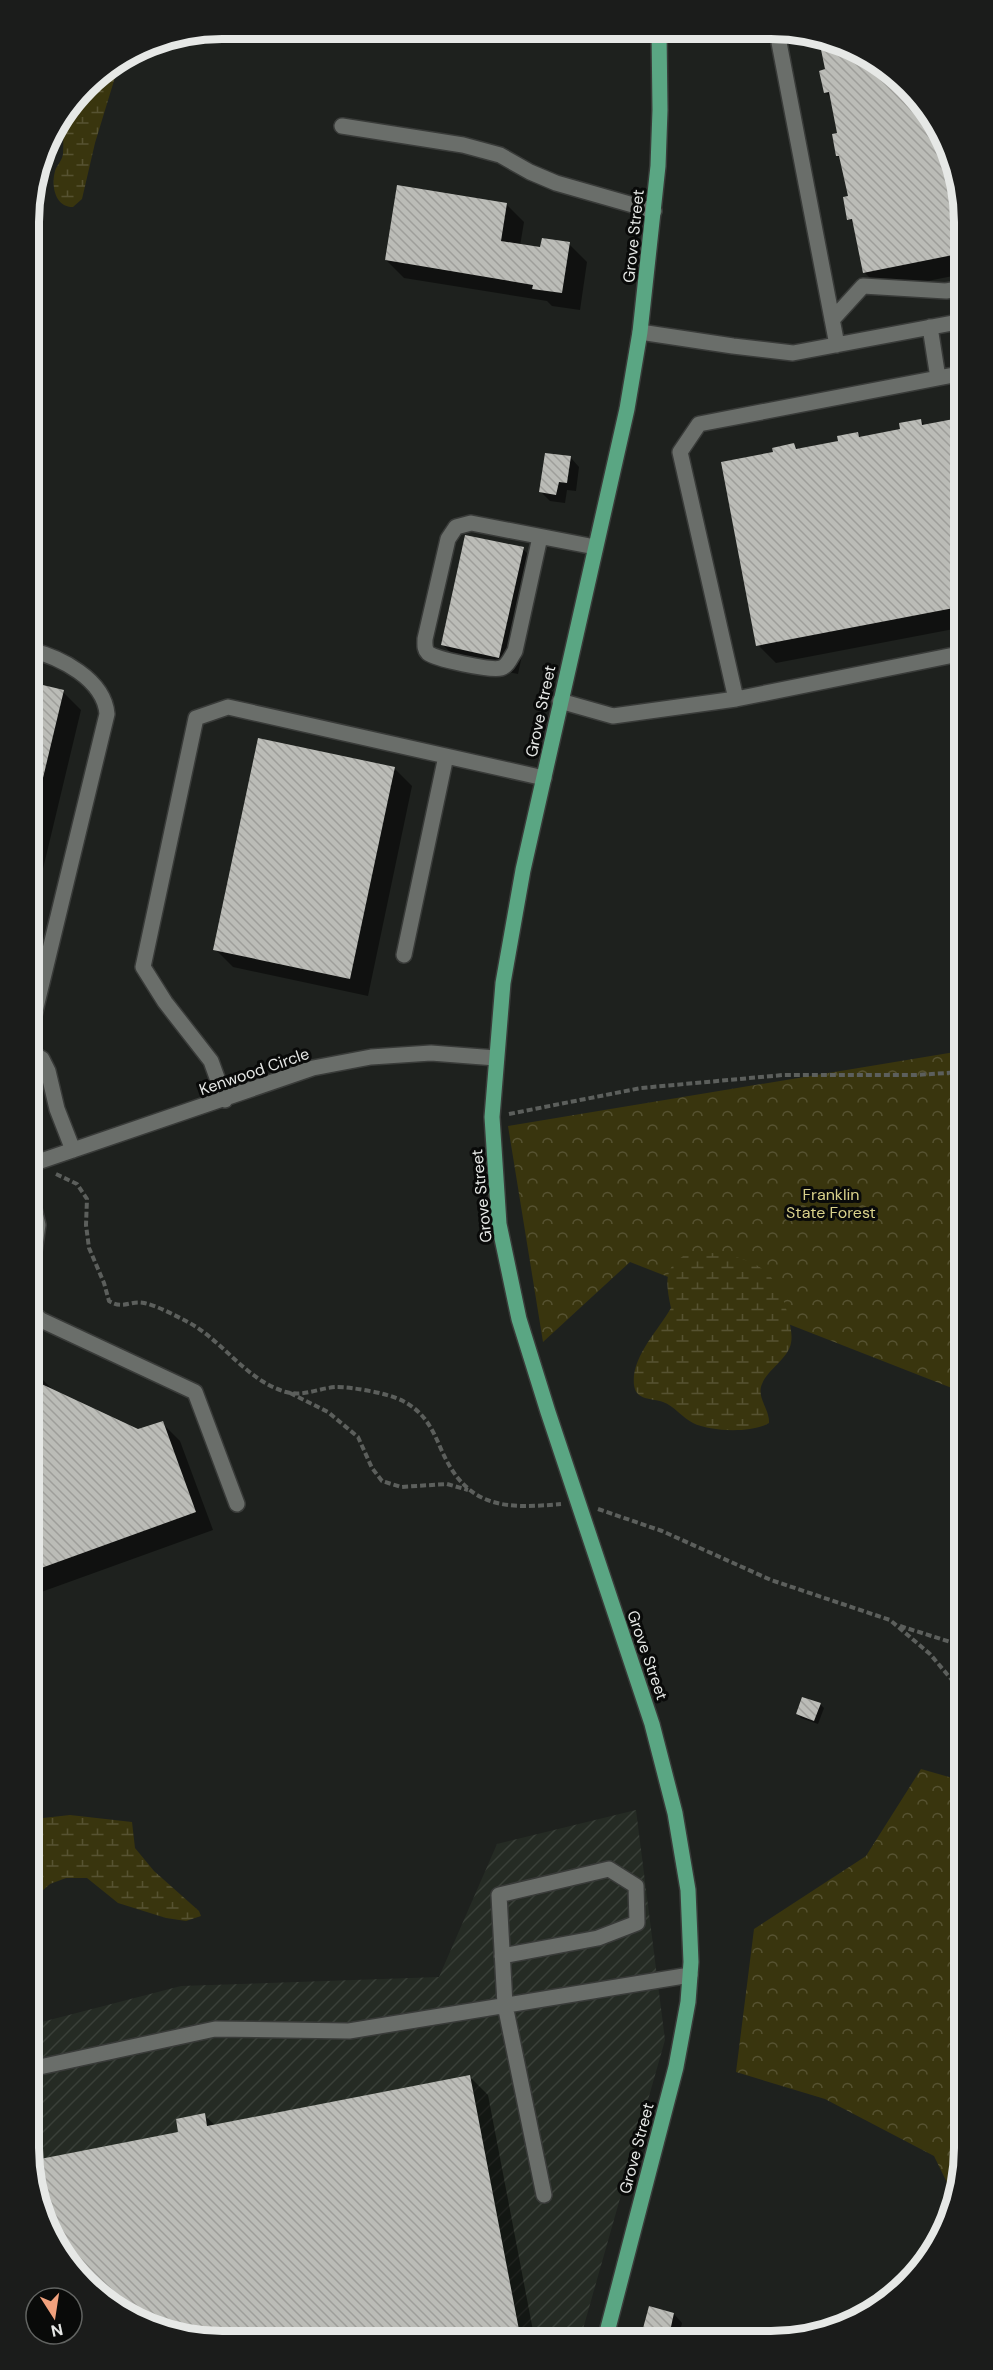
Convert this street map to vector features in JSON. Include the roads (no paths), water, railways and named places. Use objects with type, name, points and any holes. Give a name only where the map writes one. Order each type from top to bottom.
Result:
[{"type":"main road","name":"Grove Street","points":[[607,2331],[676,2067],[688,2002],[691,1928],[686,1878],[666,1776],[652,1724],[527,1346],[511,1281],[499,1224],[492,1117],[502,983],[523,870],[627,410],[640,332],[658,166],[659,39]]},
{"type":"street","points":[[778,40],[837,345]]},
{"type":"street","points":[[342,126],[463,144],[500,155],[556,183],[654,211]]},
{"type":"street","points":[[832,320],[863,286],[954,290]]},
{"type":"street","points":[[640,332],[793,353],[954,323]]},
{"type":"street","points":[[930,327],[938,378]]},
{"type":"street","points":[[736,699],[680,452],[699,424],[954,375]]},
{"type":"street","points":[[540,537],[515,651],[507,664],[502,668],[492,669],[440,658],[428,653],[424,647],[425,639],[448,539],[456,527],[471,524],[595,547]]},
{"type":"street","points":[[39,653],[71,666],[85,677],[100,693],[106,705],[107,714],[39,999]]},
{"type":"street","points":[[560,700],[613,716],[736,699],[954,655]]},
{"type":"street","points":[[225,1100],[211,1061],[165,1002],[143,967],[196,718],[228,707],[544,778]]},
{"type":"street","points":[[404,955],[446,756]]},
{"type":"street","name":"Kenwood Circle","points":[[39,1162],[313,1068],[371,1057],[431,1053],[496,1058]]},
{"type":"street","points":[[39,1057],[45,1065],[57,1109],[73,1150]]},
{"type":"street","points":[[39,1318],[195,1392],[237,1504]]},
{"type":"street","points":[[502,1956],[598,1938],[637,1923],[636,1886],[609,1869],[499,1895],[502,1956],[505,2005],[544,2195]]},
{"type":"street","points":[[39,2067],[215,2029],[349,2031],[690,1975]]},
{"type":"park label","name":"Franklin State Forest","points":[[831,1203]]}]
